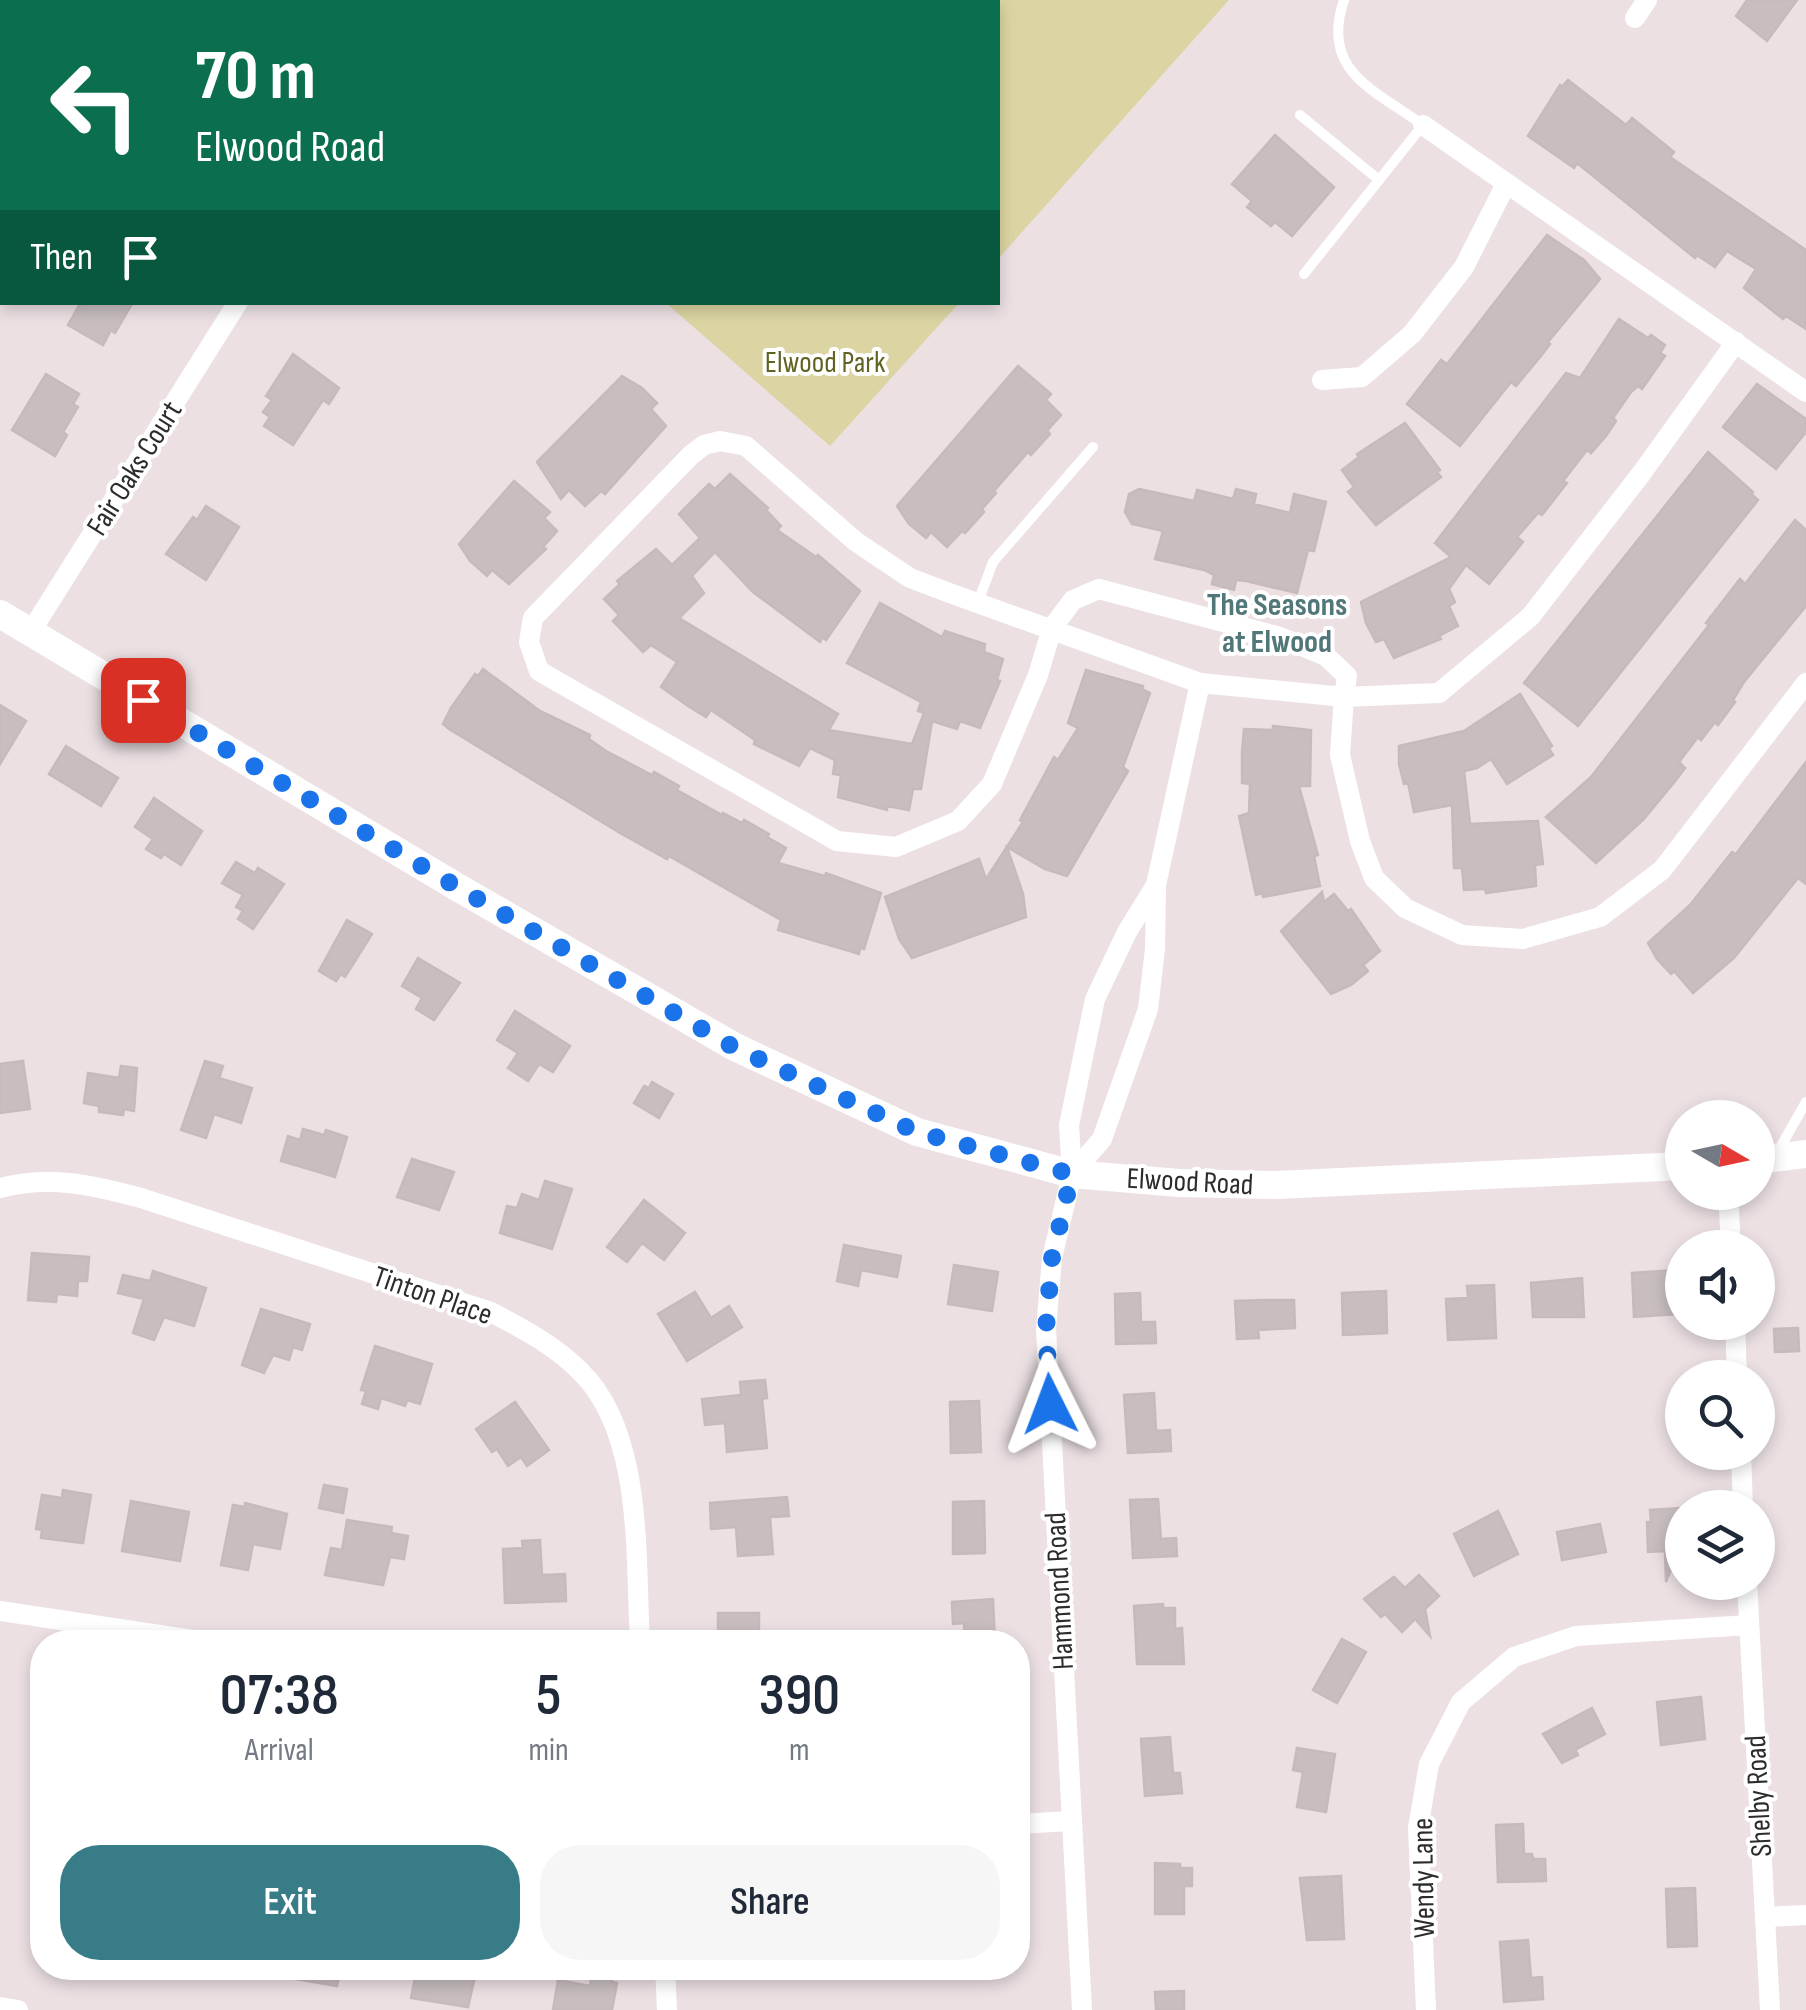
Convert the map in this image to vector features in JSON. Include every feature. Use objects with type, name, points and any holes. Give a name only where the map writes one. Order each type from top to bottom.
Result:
[{"type":"main road","name":"Elwood Road","points":[[0,614],[735,1048],[917,1132],[1072,1174],[1179,1183],[1276,1185],[1665,1167]]},
{"type":"main road","points":[[1775,1159],[1806,1154]]},
{"type":"street","points":[[1423,125],[1806,392]]},
{"type":"street","points":[[1322,380],[1362,378],[1412,334],[1464,267],[1506,184]]},
{"type":"street","name":"Fair Oaks Court","points":[[30,633],[236,305]]},
{"type":"street","points":[[1736,342],[1530,618],[1438,693],[1344,697],[1200,683],[1052,628],[910,578],[855,541],[746,446],[720,441],[704,445],[690,455],[569,577],[533,618],[530,642],[539,670],[836,841],[896,847],[958,821],[992,784],[1038,676],[1052,628],[1073,600],[1099,590],[1280,636],[1326,656],[1347,676],[1344,697],[1340,755],[1360,841],[1374,878],[1404,908],[1462,934],[1524,940],[1600,917],[1662,870],[1806,683]]},
{"type":"street","points":[[1072,1174],[1102,1138],[1148,1009],[1155,950],[1156,885],[1200,683]]},
{"type":"street","points":[[1072,1174],[1069,1125],[1095,999],[1127,932],[1156,885]]},
{"type":"street","name":"Hammond Road","points":[[1072,1174],[1052,1258],[1046,1329],[1082,2010]]},
{"type":"street","name":"Tinton Place","points":[[0,1188],[25,1182],[83,1182],[141,1198],[490,1312],[542,1340],[583,1373],[611,1414],[629,1467],[639,1630]]},
{"type":"street","name":"Shelby Road","points":[[1748,1600],[1770,2010]]},
{"type":"street","points":[[0,1611],[126,1630]]},
{"type":"street","name":"Wendy Lane","points":[[1426,2010],[1418,1828],[1429,1764],[1461,1702],[1514,1657],[1576,1636],[1749,1625]]},
{"type":"street","points":[[1030,1823],[1071,1821]]},
{"type":"street","points":[[1765,1917],[1806,1914]]},
{"type":"street","points":[[666,1980],[667,2010]]},
{"type":"street","points":[[0,2007],[18,2010]]},
{"type":"lane","points":[[1304,274],[1423,125],[1360,80],[1340,56],[1337,21],[1344,0]]},
{"type":"lane","points":[[1300,115],[1379,180]]},
{"type":"lane","points":[[978,602],[994,562],[1093,447]]},
{"type":"lane","points":[[1775,1147],[1806,1102]]},
{"type":"green space","points":[[1000,0],[1229,0],[1000,257]]},
{"type":"green space","name":"Elwood Park","points":[[668,305],[957,305],[830,446]]},
{"type":"building","points":[[1747,0],[1797,0],[1767,41],[1736,16]]},
{"type":"building","points":[[1568,80],[1626,125],[1632,118],[1674,152],[1670,157],[1806,250],[1806,329],[1786,316],[1783,319],[1744,288],[1756,269],[1727,251],[1715,267],[1697,255],[1695,258],[1577,163],[1574,168],[1528,136],[1560,85]]},
{"type":"building","points":[[1275,135],[1334,187],[1292,236],[1247,207],[1252,201],[1232,184]]},
{"type":"building","points":[[1547,235],[1584,260],[1600,279],[1516,386],[1511,382],[1460,446],[1407,404],[1441,360],[1447,364]]},
{"type":"building","points":[[79,305],[131,305],[103,345],[68,325]]},
{"type":"building","points":[[1619,319],[1665,345],[1660,353],[1665,356],[1642,389],[1638,386],[1631,392],[1606,436],[1591,453],[1587,450],[1542,515],[1538,513],[1517,537],[1523,542],[1489,584],[1466,565],[1449,589],[1455,602],[1449,606],[1458,626],[1439,636],[1441,639],[1394,658],[1384,639],[1376,642],[1361,602],[1451,557],[1435,543],[1566,373],[1580,378]]},
{"type":"building","points":[[293,354],[339,388],[329,404],[323,400],[293,445],[264,426],[270,417],[263,412],[272,400],[266,396]]},
{"type":"building","points":[[1018,366],[1051,394],[1046,400],[1061,415],[1047,431],[1050,434],[1031,455],[1028,452],[994,491],[982,509],[984,512],[965,533],[962,531],[947,547],[931,532],[926,538],[909,524],[897,506]]},
{"type":"building","points":[[46,374],[79,394],[73,404],[78,407],[55,456],[12,430]]},
{"type":"building","points":[[622,376],[657,403],[651,409],[666,426],[605,494],[601,491],[585,506],[569,490],[561,499],[537,462]]},
{"type":"building","points":[[1757,384],[1806,419],[1806,432],[1776,469],[1723,427]]},
{"type":"building","points":[[1405,423],[1440,470],[1437,472],[1441,477],[1376,525],[1348,492],[1354,487],[1342,470],[1359,457],[1357,454]]},
{"type":"building","points":[[1708,452],[1758,500],[1578,726],[1524,683]]},
{"type":"building","points":[[730,474],[768,508],[781,526],[777,530],[818,555],[860,591],[826,640],[823,637],[820,642],[753,592],[715,552],[692,576],[704,593],[679,618],[838,714],[829,730],[912,744],[924,713],[918,711],[921,702],[847,663],[880,603],[942,637],[945,631],[985,644],[984,652],[1003,659],[997,680],[1000,681],[980,728],[960,721],[957,729],[932,721],[921,789],[913,789],[909,810],[887,806],[887,810],[838,797],[841,775],[833,774],[835,760],[810,748],[799,766],[754,744],[755,740],[711,710],[706,717],[688,706],[661,687],[677,662],[651,645],[643,652],[613,621],[619,615],[604,599],[620,584],[617,581],[656,549],[672,565],[700,538],[679,514],[709,484],[715,489]]},
{"type":"building","points":[[514,481],[550,512],[544,518],[557,531],[543,547],[546,549],[509,584],[492,570],[487,576],[459,544]]},
{"type":"building","points":[[1139,489],[1194,501],[1197,490],[1233,499],[1236,489],[1256,494],[1254,504],[1290,513],[1294,494],[1326,502],[1314,551],[1308,550],[1297,593],[1236,580],[1234,590],[1212,584],[1214,575],[1204,570],[1155,559],[1163,531],[1132,524],[1125,512],[1129,494]]},
{"type":"building","points":[[206,506],[239,527],[206,580],[166,554]]},
{"type":"building","points":[[1795,520],[1806,530],[1806,606],[1744,682],[1718,725],[1715,722],[1701,740],[1698,737],[1679,762],[1685,768],[1676,780],[1644,819],[1596,863],[1546,817],[1591,777],[1740,579],[1745,584]]},
{"type":"building","points":[[483,669],[540,711],[590,735],[589,739],[606,751],[652,775],[654,772],[722,815],[742,823],[744,820],[769,834],[767,837],[786,848],[778,863],[825,876],[826,873],[881,893],[864,949],[860,948],[859,954],[778,930],[781,920],[669,856],[667,859],[620,833],[449,729],[443,724],[451,708],[475,674],[478,676]]},
{"type":"building","points":[[1086,670],[1143,686],[1150,693],[1123,767],[1128,771],[1067,876],[1045,869],[1007,847],[1023,894],[1026,917],[912,958],[899,939],[885,897],[979,859],[986,879],[1023,822],[1020,820],[1054,757],[1058,760],[1078,728],[1068,723]]},
{"type":"building","points":[[1520,694],[1552,746],[1549,748],[1553,755],[1507,784],[1491,759],[1464,771],[1470,824],[1538,821],[1543,864],[1535,865],[1536,886],[1486,893],[1485,889],[1464,890],[1462,868],[1454,868],[1452,805],[1414,812],[1399,764],[1399,746],[1464,731]]},
{"type":"building","points":[[0,705],[26,721],[0,764]]},
{"type":"building","points":[[1273,726],[1311,730],[1310,786],[1299,786],[1318,855],[1314,856],[1320,886],[1263,897],[1263,893],[1256,895],[1239,816],[1249,813],[1250,784],[1242,783],[1242,752],[1244,729],[1273,730]]},
{"type":"building","points":[[66,746],[118,778],[101,806],[49,774]]},
{"type":"building","points":[[1806,762],[1806,884],[1798,878],[1734,958],[1693,993],[1657,959],[1648,943],[1690,905],[1732,852],[1736,854]]},
{"type":"building","points":[[154,798],[202,831],[181,865],[146,849],[153,839],[135,827]]},
{"type":"building","points":[[236,862],[255,873],[258,868],[284,884],[253,929],[238,919],[243,911],[236,907],[243,895],[222,883]]},
{"type":"building","points":[[1322,892],[1324,902],[1334,894],[1348,911],[1351,909],[1380,951],[1363,965],[1368,971],[1331,994],[1281,931]]},
{"type":"building","points":[[347,920],[372,934],[345,977],[341,974],[336,981],[319,971]]},
{"type":"building","points":[[418,958],[460,983],[434,1020],[416,1009],[422,998],[402,986]]},
{"type":"building","points":[[515,1011],[570,1046],[553,1072],[539,1064],[528,1081],[508,1068],[518,1053],[497,1040]]},
{"type":"building","points":[[23,1061],[30,1109],[0,1113],[0,1064]]},
{"type":"building","points":[[205,1061],[223,1066],[219,1078],[252,1088],[241,1123],[214,1114],[206,1138],[181,1130]]},
{"type":"building","points":[[121,1066],[137,1068],[134,1111],[124,1109],[123,1115],[99,1112],[99,1106],[84,1103],[88,1073],[119,1078]]},
{"type":"building","points":[[652,1082],[673,1094],[659,1118],[634,1103],[644,1086],[649,1088]]},
{"type":"building","points":[[303,1129],[324,1135],[326,1130],[347,1137],[335,1177],[281,1161],[288,1136],[300,1140]]},
{"type":"building","points":[[412,1159],[454,1172],[439,1210],[397,1197]]},
{"type":"building","points":[[545,1181],[572,1189],[552,1249],[500,1233],[507,1206],[517,1208],[522,1194],[539,1200]]},
{"type":"building","points":[[644,1200],[685,1233],[664,1260],[642,1243],[627,1262],[607,1247]]},
{"type":"building","points":[[844,1245],[901,1256],[897,1277],[861,1270],[858,1286],[837,1281]]},
{"type":"building","points":[[32,1253],[89,1257],[87,1281],[78,1281],[77,1296],[57,1294],[56,1302],[28,1300]]},
{"type":"building","points":[[954,1265],[998,1272],[992,1311],[948,1304]]},
{"type":"building","points":[[153,1271],[206,1288],[194,1326],[164,1317],[154,1340],[133,1333],[144,1299],[118,1293],[123,1275],[150,1281]]},
{"type":"building","points":[[1665,1271],[1665,1315],[1634,1317],[1632,1273]]},
{"type":"building","points":[[1582,1278],[1584,1317],[1533,1317],[1531,1283]]},
{"type":"building","points":[[1494,1285],[1496,1338],[1448,1340],[1446,1299],[1468,1298],[1467,1286]]},
{"type":"building","points":[[1386,1291],[1387,1333],[1343,1335],[1342,1293]]},
{"type":"building","points":[[695,1292],[711,1318],[729,1306],[742,1327],[687,1361],[658,1314]]},
{"type":"building","points":[[1140,1293],[1141,1322],[1155,1322],[1156,1343],[1116,1344],[1115,1294]]},
{"type":"building","points":[[1294,1300],[1295,1328],[1258,1330],[1259,1338],[1237,1339],[1235,1301]]},
{"type":"building","points":[[261,1309],[310,1324],[302,1350],[293,1347],[289,1360],[273,1355],[264,1373],[242,1365]]},
{"type":"building","points":[[1798,1328],[1799,1351],[1775,1352],[1775,1329]]},
{"type":"building","points":[[375,1346],[432,1364],[420,1404],[407,1400],[405,1406],[381,1398],[378,1409],[362,1404],[366,1391],[361,1390]]},
{"type":"building","points":[[765,1380],[767,1398],[762,1399],[767,1448],[727,1452],[725,1423],[705,1425],[702,1399],[741,1395],[740,1382]]},
{"type":"building","points":[[1154,1393],[1156,1431],[1170,1430],[1171,1451],[1128,1453],[1124,1395]]},
{"type":"building","points":[[979,1401],[981,1452],[951,1453],[950,1402]]},
{"type":"building","points":[[515,1402],[549,1450],[527,1466],[521,1457],[508,1466],[476,1429]]},
{"type":"building","points":[[324,1485],[347,1489],[343,1513],[319,1508]]},
{"type":"building","points":[[63,1490],[91,1495],[83,1543],[41,1538],[42,1530],[36,1529],[42,1495],[62,1498]]},
{"type":"building","points":[[787,1497],[789,1516],[770,1517],[773,1554],[738,1556],[736,1527],[711,1529],[710,1503]]},
{"type":"building","points":[[1158,1499],[1161,1539],[1176,1538],[1177,1556],[1133,1558],[1130,1500]]},
{"type":"building","points":[[131,1501],[189,1512],[180,1561],[122,1551]]},
{"type":"building","points":[[984,1501],[985,1553],[953,1554],[953,1502]]},
{"type":"building","points":[[245,1503],[287,1514],[280,1549],[253,1544],[248,1570],[221,1565],[233,1505],[245,1507]]},
{"type":"building","points":[[1665,1509],[1665,1551],[1648,1552],[1650,1510]]},
{"type":"building","points":[[1498,1511],[1518,1554],[1474,1576],[1454,1534]]},
{"type":"building","points":[[347,1520],[392,1527],[391,1533],[408,1536],[404,1559],[390,1557],[383,1585],[325,1575],[331,1548],[342,1550]]},
{"type":"building","points":[[1600,1524],[1606,1552],[1562,1560],[1557,1532]]},
{"type":"building","points":[[540,1540],[542,1575],[565,1574],[566,1601],[505,1603],[503,1549],[523,1548],[522,1541]]},
{"type":"building","points":[[1419,1575],[1439,1596],[1425,1609],[1430,1636],[1415,1619],[1402,1632],[1364,1599],[1394,1577],[1405,1588]]},
{"type":"building","points":[[993,1599],[994,1630],[964,1630],[964,1623],[953,1624],[952,1602]]},
{"type":"building","points":[[1163,1604],[1163,1608],[1175,1608],[1175,1629],[1182,1628],[1184,1664],[1137,1664],[1134,1606]]},
{"type":"building","points":[[718,1613],[759,1613],[759,1630],[718,1630]]},
{"type":"building","points":[[1342,1639],[1366,1652],[1337,1703],[1313,1690]]},
{"type":"building","points":[[1701,1697],[1705,1739],[1661,1745],[1657,1702]]},
{"type":"building","points":[[1592,1708],[1605,1734],[1575,1750],[1578,1755],[1562,1763],[1543,1734]]},
{"type":"building","points":[[1170,1737],[1173,1773],[1180,1773],[1182,1793],[1145,1796],[1141,1739]]},
{"type":"building","points":[[1297,1748],[1335,1754],[1326,1812],[1297,1807],[1303,1772],[1293,1770]]},
{"type":"building","points":[[1523,1824],[1524,1854],[1545,1859],[1546,1881],[1498,1882],[1496,1825]]},
{"type":"building","points":[[1155,1863],[1192,1868],[1192,1886],[1184,1886],[1184,1914],[1155,1914]]},
{"type":"building","points":[[1341,1876],[1344,1939],[1307,1940],[1300,1878]]},
{"type":"building","points":[[1695,1888],[1697,1946],[1668,1947],[1666,1889]]},
{"type":"building","points":[[1528,1940],[1531,1978],[1542,1977],[1543,1999],[1504,2002],[1500,1942]]},
{"type":"building","points":[[302,1980],[338,1980],[337,1986]]},
{"type":"building","points":[[415,1980],[474,1980],[468,2007],[411,1998]]},
{"type":"building","points":[[558,1980],[590,1986],[591,1980],[617,1983],[612,2010],[553,2010]]},
{"type":"building","points":[[1184,1991],[1184,2010],[1156,2010],[1155,1992]]},
{"type":"district","name":"The Seasons at Elwood","points":[[1277,622]]},
{"type":"route","points":[[143,700],[735,1048],[917,1132],[1072,1174],[1052,1258],[1046,1329],[1050,1404]]}]
